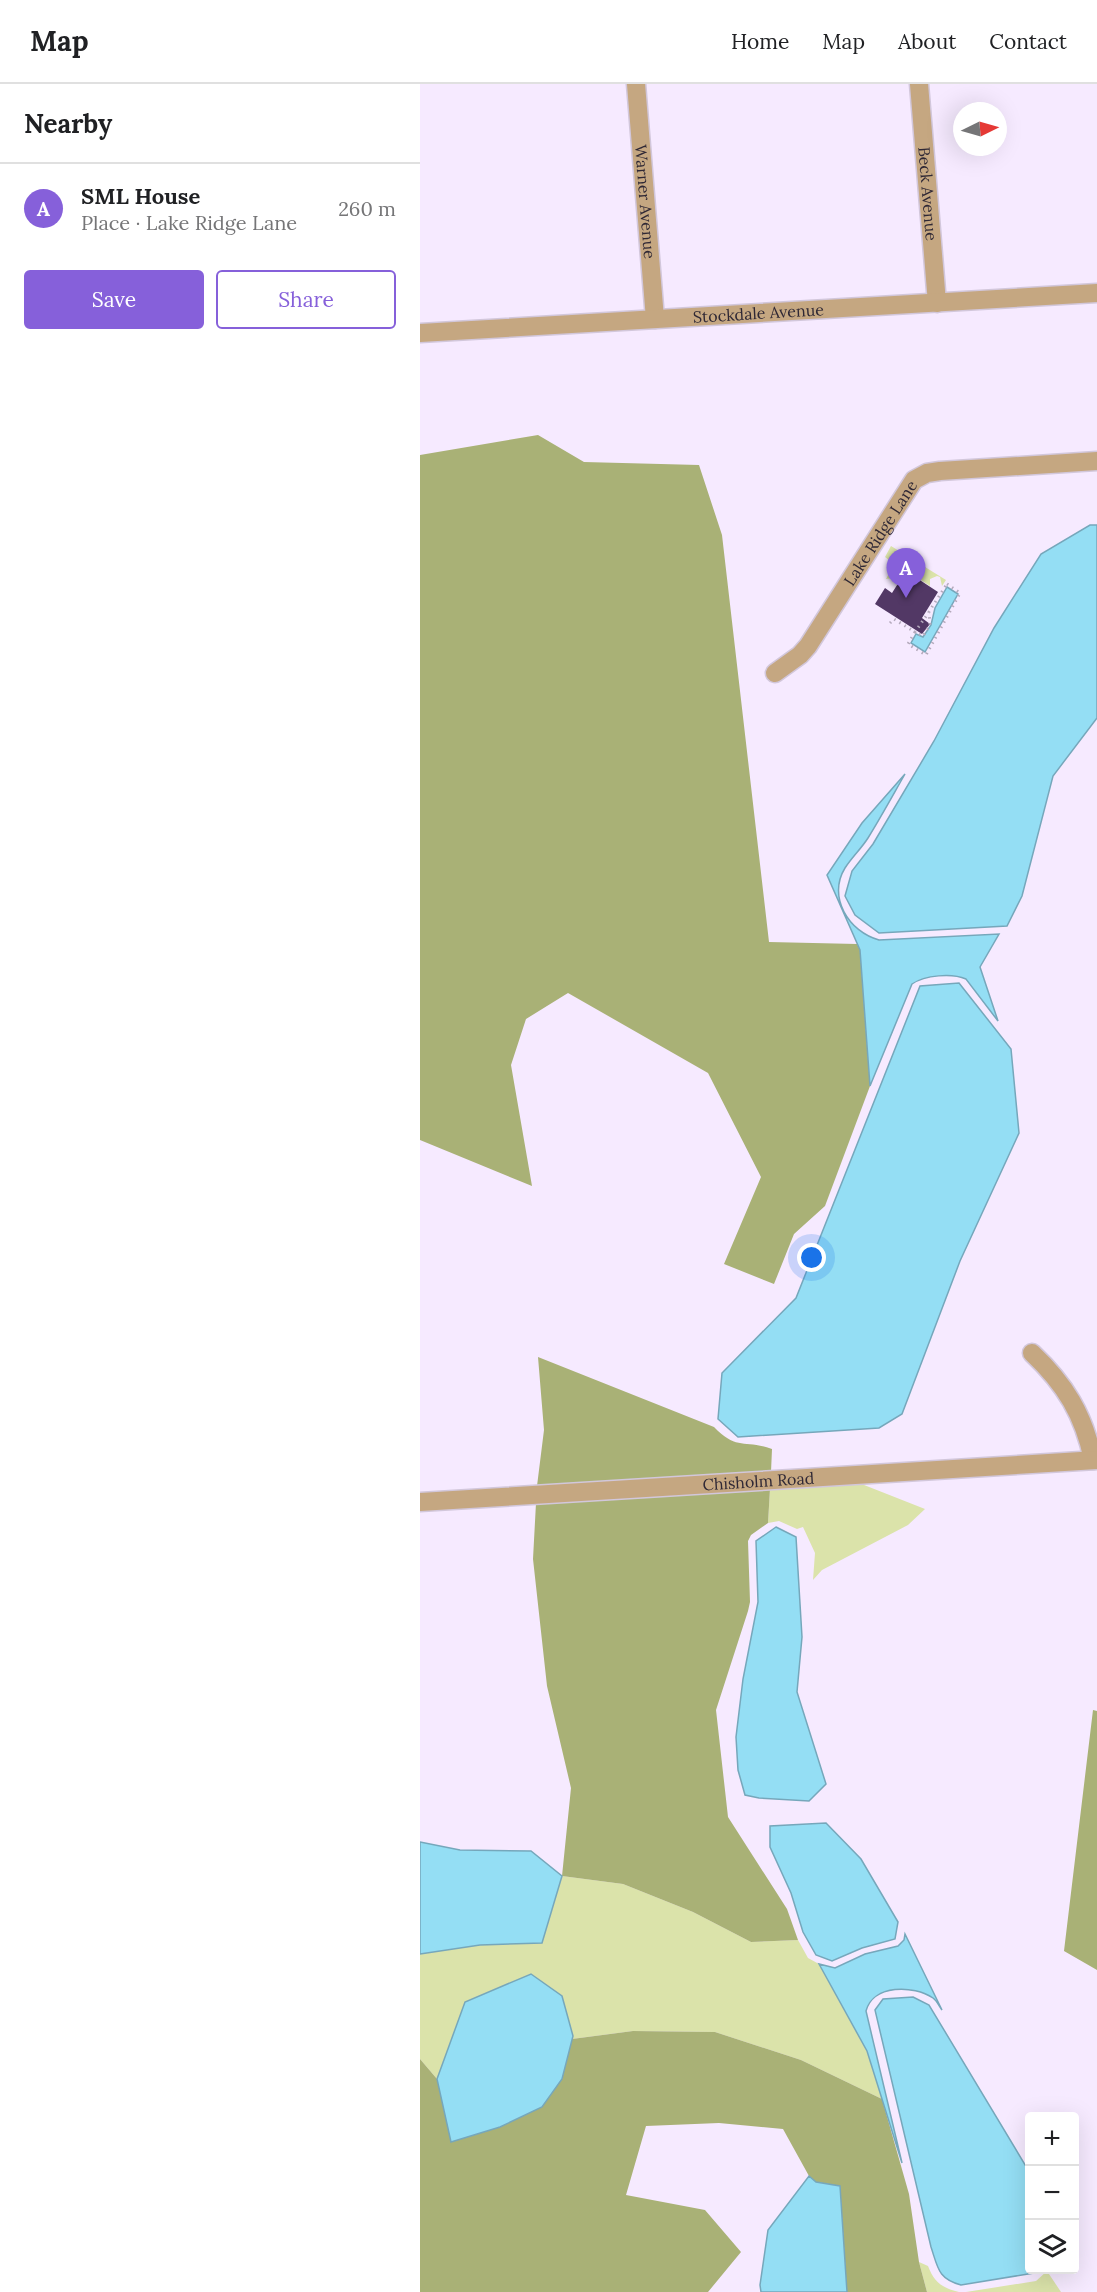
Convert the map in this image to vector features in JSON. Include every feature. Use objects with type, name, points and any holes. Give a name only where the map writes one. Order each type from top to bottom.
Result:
[{"type":"street","name":"Warner Avenue","points":[[636,84],[655,319]]},
{"type":"street","name":"Beck Avenue","points":[[919,84],[937,303]]},
{"type":"street","name":"Stockdale Avenue","points":[[420,333],[1097,293]]},
{"type":"street","name":"Lake Ridge Lane","points":[[775,673],[800,655],[808,646],[914,480],[927,473],[940,471],[1097,461]]},
{"type":"street","points":[[1032,1353],[1051,1371],[1067,1394],[1085,1428],[1095,1460]]},
{"type":"street","name":"Chisholm Road","points":[[420,1502],[1095,1460]]},
{"type":"path","points":[[946,584],[960,593],[926,655],[908,644],[929,612],[946,584]]},
{"type":"path","points":[[890,623],[894,619],[922,636],[930,625],[929,612]]},
{"type":"green space","points":[[538,435],[584,462],[699,465],[722,535],[769,942],[857,944],[860,950],[870,1086],[825,1206],[794,1234],[774,1284],[724,1264],[761,1177],[708,1073],[568,993],[526,1019],[511,1065],[532,1186],[420,1140],[420,455]]},
{"type":"green space","points":[[891,546],[946,580],[942,586],[940,577],[930,579],[930,586],[907,571],[900,582],[893,578],[886,579],[894,564],[885,557]]},
{"type":"green space","points":[[538,1357],[714,1427],[735,1442],[772,1449],[771,1472],[537,1486],[544,1430]]},
{"type":"green space","points":[[859,1483],[925,1509],[908,1525],[822,1570],[813,1580],[815,1553],[803,1527],[797,1529],[779,1521],[768,1523],[770,1489]]},
{"type":"green space","points":[[770,1489],[768,1523],[751,1535],[748,1541],[750,1602],[716,1710],[728,1817],[787,1909],[798,1940],[751,1942],[693,1912],[623,1884],[562,1876],[571,1788],[547,1686],[533,1559],[536,1503]]},
{"type":"green space","points":[[1093,1710],[1097,1711],[1097,1970],[1064,1951]]},
{"type":"green space","points":[[562,1876],[623,1884],[693,1912],[751,1942],[798,1940],[808,1958],[819,1964],[867,2051],[882,2099],[801,2060],[715,2032],[633,2031],[572,2039],[573,2036],[466,2002],[437,2079],[420,2059],[420,1954],[480,1945],[541,1943]]},
{"type":"green space","points":[[633,2031],[715,2032],[801,2060],[882,2099],[909,2194],[919,2262],[927,2292],[847,2292],[840,2186],[816,2182],[809,2176],[783,2129],[719,2123],[646,2126],[626,2195],[705,2210],[741,2252],[708,2292],[420,2292],[420,2059],[437,2079],[452,2142],[562,2079],[572,2039]]},
{"type":"green space","points":[[919,2262],[928,2266],[939,2284],[959,2292],[927,2292]]},
{"type":"green space","points":[[1044,2274],[1049,2274],[1061,2292],[966,2292],[1036,2281]]},
{"type":"water","points":[[1090,525],[1097,525],[1097,718],[1053,776],[1022,896],[1007,926],[879,933],[855,915],[845,896],[852,871],[873,844],[934,741],[994,628],[1041,554]]},
{"type":"water","points":[[947,587],[958,594],[925,652],[911,643],[916,634],[923,637],[931,625],[935,608]]},
{"type":"water","points":[[905,774],[868,838],[845,868],[840,879],[838,890],[844,912],[859,929],[879,940],[999,934],[980,967],[998,1021],[966,979],[939,976],[917,981],[912,984],[870,1086],[860,950],[827,875],[862,823]]},
{"type":"water","points":[[959,983],[1011,1049],[1019,1133],[960,1261],[902,1414],[879,1428],[738,1437],[718,1419],[722,1373],[796,1298],[920,986]]},
{"type":"water","points":[[776,1527],[796,1537],[802,1637],[797,1692],[826,1784],[809,1801],[745,1795],[738,1770],[736,1737],[743,1679],[758,1602],[756,1541]]},
{"type":"water","points":[[826,1823],[861,1859],[898,1922],[895,1939],[862,1948],[832,1961],[816,1955],[803,1932],[791,1893],[770,1847],[770,1826]]},
{"type":"water","points":[[420,1842],[460,1850],[531,1851],[562,1876],[542,1943],[480,1945],[420,1954]]},
{"type":"water","points":[[905,1934],[942,2010],[933,1998],[905,1989],[885,1992],[877,1996],[870,2002],[866,2011],[902,2163],[867,2051],[819,1964],[835,1968],[865,1954],[898,1946],[904,1940]]},
{"type":"water","points":[[531,1974],[562,1996],[573,2036],[562,2079],[542,2107],[500,2127],[451,2142],[437,2079],[465,2002]]},
{"type":"water","points":[[913,1997],[929,2005],[1025,2165],[1025,2274],[1028,2274],[961,2285],[953,2283],[940,2272],[931,2247],[875,2010],[883,1999]]},
{"type":"water","points":[[809,2176],[816,2182],[840,2186],[847,2292],[761,2292],[768,2230]]},
{"type":"building","points":[[906,571],[938,592],[922,618],[930,624],[922,634],[875,604],[885,588],[892,593]]},
{"type":"place","name":"SML House","points":[[906,598]]}]
